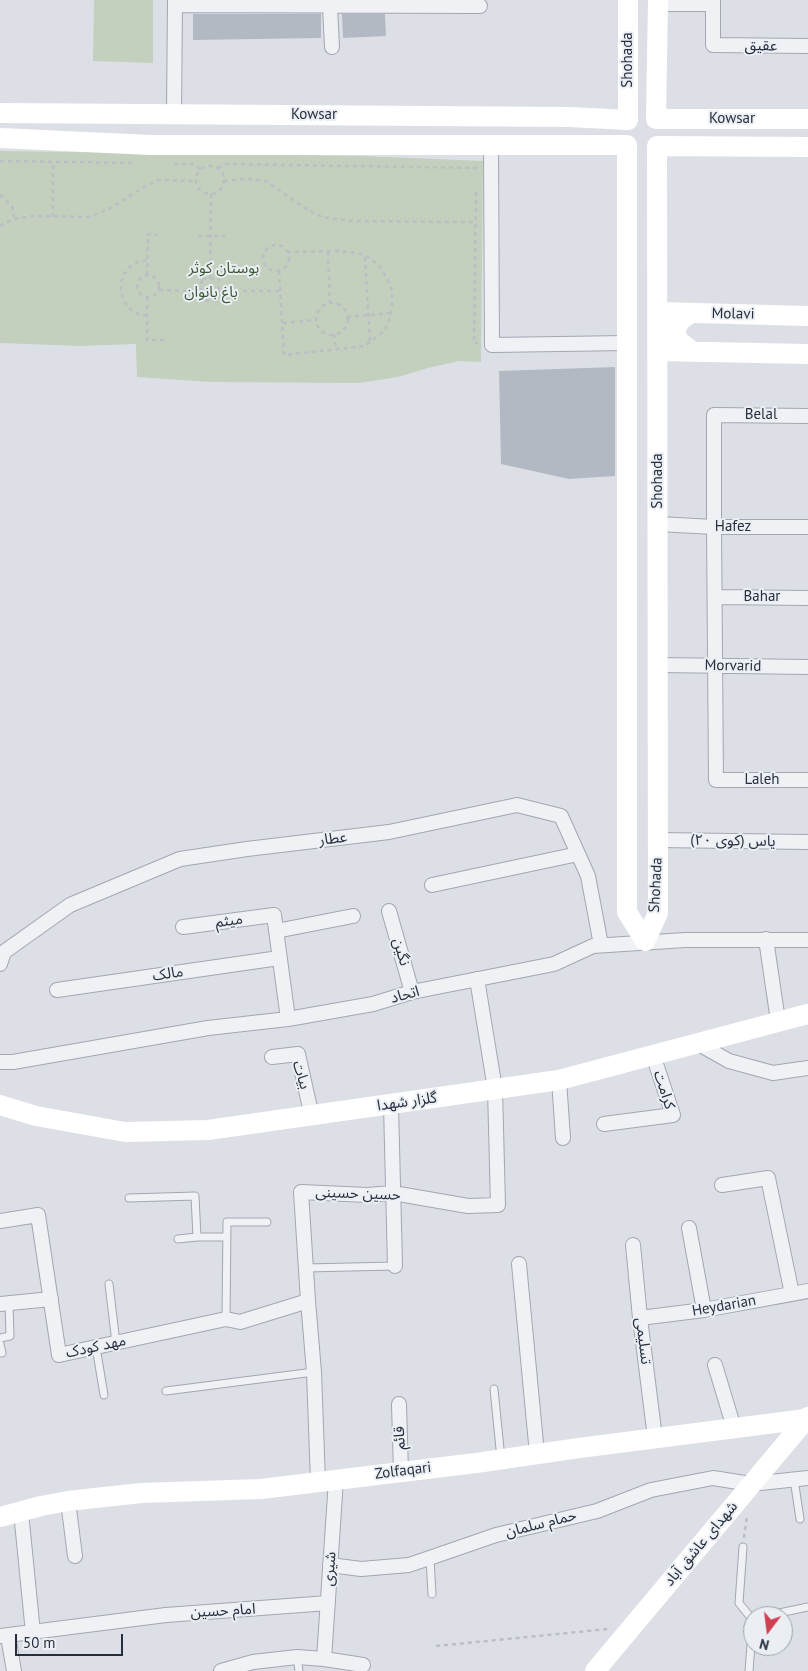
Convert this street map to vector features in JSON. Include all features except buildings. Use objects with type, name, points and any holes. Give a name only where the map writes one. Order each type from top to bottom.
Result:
[{"type":"street","name":"Shohada","points":[[628,0],[628,120]]},
{"type":"street","name":"Shohada","points":[[656,120],[658,2]]},
{"type":"street","points":[[658,2],[713,2]]},
{"type":"street","name":"عقیق","points":[[713,2],[713,45],[808,46]]},
{"type":"street","points":[[174,114],[175,3],[330,6],[401,3],[480,6]]},
{"type":"street","points":[[330,6],[332,47]]},
{"type":"street","name":"Kowsar","points":[[0,113],[550,117],[628,120]]},
{"type":"street","points":[[645,114],[656,120],[662,130],[662,136],[657,146],[648,152],[642,153],[631,150],[627,146],[623,135],[623,130],[628,120],[633,116],[645,114]]},
{"type":"street","name":"Kowsar","points":[[656,120],[808,119]]},
{"type":"street","name":"Kowsar","points":[[0,138],[150,145],[627,146]]},
{"type":"street","points":[[491,146],[492,345],[627,343]]},
{"type":"street","name":"Shohada","points":[[627,146],[627,912],[645,941]]},
{"type":"street","name":"Shohada","points":[[645,941],[658,913],[657,146]]},
{"type":"street","name":"Kowsar","points":[[657,146],[808,146]]},
{"type":"street","name":"Molavi","points":[[658,312],[808,316]]},
{"type":"street","points":[[691,313],[681,320],[676,328],[676,336],[680,342],[693,352]]},
{"type":"street","points":[[658,351],[808,354]]},
{"type":"street","name":"Belal","points":[[714,527],[714,415],[808,416]]},
{"type":"street","name":"Hafez","points":[[658,524],[714,527],[808,527]]},
{"type":"street","points":[[714,527],[716,666]]},
{"type":"street","name":"Bahar","points":[[715,597],[808,598]]},
{"type":"street","name":"Morvarid","points":[[658,665],[808,667]]},
{"type":"street","name":"Laleh","points":[[716,666],[716,780],[808,780]]},
{"type":"street","name":"عطار","points":[[0,964],[4,952],[70,904],[180,859],[247,848],[389,832],[517,805],[561,816],[588,876],[601,945]]},
{"type":"street","name":"یاس (کوی ۲۰)","points":[[658,840],[808,842]]},
{"type":"street","points":[[432,885],[578,854]]},
{"type":"street","name":"نگین","points":[[389,911],[412,992]]},
{"type":"street","name":"میثم","points":[[183,927],[274,915],[276,931]]},
{"type":"street","points":[[288,1019],[276,931],[352,916]]},
{"type":"street","points":[[766,940],[778,1021]]},
{"type":"street","name":"اتحاد","points":[[0,1062],[14,1062],[208,1028],[288,1019],[373,1004],[412,992],[554,964],[593,946],[645,941],[808,940]]},
{"type":"street","name":"مالک","points":[[57,990],[279,958]]},
{"type":"street","points":[[477,979],[495,1089]]},
{"type":"street","name":"گلزار شهدا","points":[[0,1105],[36,1116],[124,1132],[208,1130],[559,1080],[808,1014]]},
{"type":"street","points":[[697,1043],[729,1061],[773,1073],[808,1068]]},
{"type":"street","name":"بیات","points":[[272,1057],[298,1054],[312,1116]]},
{"type":"street","name":"کرامت","points":[[604,1124],[674,1116],[653,1055]]},
{"type":"street","points":[[559,1080],[563,1138]]},
{"type":"street","name":"حسین حسینی","points":[[327,1481],[314,1372],[301,1192],[367,1195],[393,1193],[468,1206],[498,1206],[495,1089]]},
{"type":"street","points":[[391,1105],[394,1266]]},
{"type":"street","points":[[722,1185],[768,1178],[792,1294]]},
{"type":"street","name":"مهد کودک","points":[[0,1221],[38,1215],[59,1355],[226,1319],[240,1322],[308,1301]]},
{"type":"street","points":[[689,1228],[704,1310]]},
{"type":"street","name":"تسلیمی","points":[[633,1245],[640,1318],[656,1438]]},
{"type":"street","points":[[519,1264],[538,1454]]},
{"type":"street","name":"Heydarian","points":[[640,1318],[704,1310],[808,1291]]},
{"type":"street","points":[[4,1304],[51,1299]]},
{"type":"street","points":[[715,1365],[734,1428]]},
{"type":"street","name":"قائم","points":[[399,1404],[401,1472]]},
{"type":"street","name":"Zolfaqari","points":[[0,1517],[68,1501],[141,1493],[261,1489],[807,1418]]},
{"type":"street","name":"شهدای عاشق آباد","points":[[595,1671],[807,1418]]},
{"type":"street","name":"حمام سلمان","points":[[330,1565],[361,1568],[409,1565],[496,1535],[597,1511],[651,1490],[713,1478],[751,1484],[808,1478]]},
{"type":"street","name":"شیری","points":[[324,1659],[330,1565],[327,1481]]},
{"type":"street","points":[[68,1501],[74,1556]]},
{"type":"street","points":[[21,1512],[33,1633]]},
{"type":"street","name":"امام حسین","points":[[4,1636],[175,1614],[241,1611],[328,1603]]},
{"type":"street","points":[[4,1636],[14,1671]]},
{"type":"street","points":[[221,1671],[253,1662],[298,1664],[324,1659],[338,1666],[363,1664]]},
{"type":"lane","points":[[129,1198],[195,1196],[198,1237]]},
{"type":"lane","points":[[226,1319],[227,1222],[267,1222]]},
{"type":"lane","points":[[178,1239],[226,1237]]},
{"type":"lane","points":[[306,1268],[394,1266]]},
{"type":"lane","points":[[109,1284],[116,1343]]},
{"type":"lane","points":[[0,1338],[10,1336],[4,1304]]},
{"type":"lane","points":[[0,1344],[2,1353]]},
{"type":"lane","points":[[96,1347],[104,1395]]},
{"type":"lane","points":[[166,1391],[314,1372]]},
{"type":"lane","points":[[494,1389],[501,1459]]},
{"type":"lane","points":[[794,1479],[800,1519]]},
{"type":"lane","points":[[743,1547],[739,1603],[743,1608]]},
{"type":"lane","points":[[430,1558],[432,1594]]},
{"type":"lane","points":[[793,1610],[808,1607]]},
{"type":"lane","points":[[750,1671],[751,1656]]},
{"type":"path","points":[[0,161],[138,163]]},
{"type":"path","points":[[53,162],[53,217]]},
{"type":"path","points":[[166,163],[194,164],[200,169]]},
{"type":"path","points":[[218,168],[225,164],[477,168],[476,176]]},
{"type":"path","points":[[209,165],[218,168],[224,176],[220,190],[206,194],[199,189],[195,181],[196,176],[200,169],[209,165]]},
{"type":"path","points":[[224,181],[246,179],[266,181],[303,207],[322,217],[351,221],[475,222]]},
{"type":"path","points":[[0,226],[14,219],[34,216],[89,217],[109,209],[158,180],[195,181]]},
{"type":"path","points":[[476,186],[474,343],[492,345]]},
{"type":"path","points":[[210,278],[211,194]]},
{"type":"path","points":[[0,195],[12,206],[14,219]]},
{"type":"path","points":[[147,275],[148,234],[157,234]]},
{"type":"path","points":[[198,236],[226,236]]},
{"type":"path","points":[[279,270],[284,354],[366,346],[384,331],[391,313],[392,291],[380,267],[358,253],[338,251],[288,252],[278,246],[269,247],[266,250],[264,254],[265,263],[270,269],[279,270],[288,264],[288,252]]},
{"type":"path","points":[[328,252],[330,303]]},
{"type":"path","points":[[365,257],[370,342]]},
{"type":"path","points":[[147,260],[130,266],[124,274],[121,283],[124,301],[138,314],[147,316]]},
{"type":"path","points":[[147,275],[157,279],[159,290],[154,296],[144,297],[138,292],[137,284],[140,278],[147,275]]},
{"type":"path","points":[[202,278],[210,278],[219,278],[218,301],[201,300],[202,278]]},
{"type":"path","points":[[159,290],[202,291]]},
{"type":"path","points":[[219,291],[280,291]]},
{"type":"path","points":[[147,297],[147,340],[165,340]]},
{"type":"path","points":[[330,303],[340,305],[347,317],[346,325],[343,329],[334,334],[324,332],[317,325],[316,320],[321,307],[330,303]]},
{"type":"path","points":[[347,317],[391,313]]},
{"type":"path","points":[[282,322],[316,320]]},
{"type":"path","points":[[334,334],[336,349]]},
{"type":"path","points":[[436,1646],[633,1626]]},
{"type":"green space","points":[[94,0],[153,0],[153,63],[93,61]]},
{"type":"green space","name":"بوستان کوثر","points":[[0,151],[362,156],[483,161],[481,362],[459,361],[398,377],[359,383],[211,382],[137,377],[136,344],[80,346],[0,343]]},
{"type":"park label","name":"باغ بانوان","points":[[211,293]]}]
